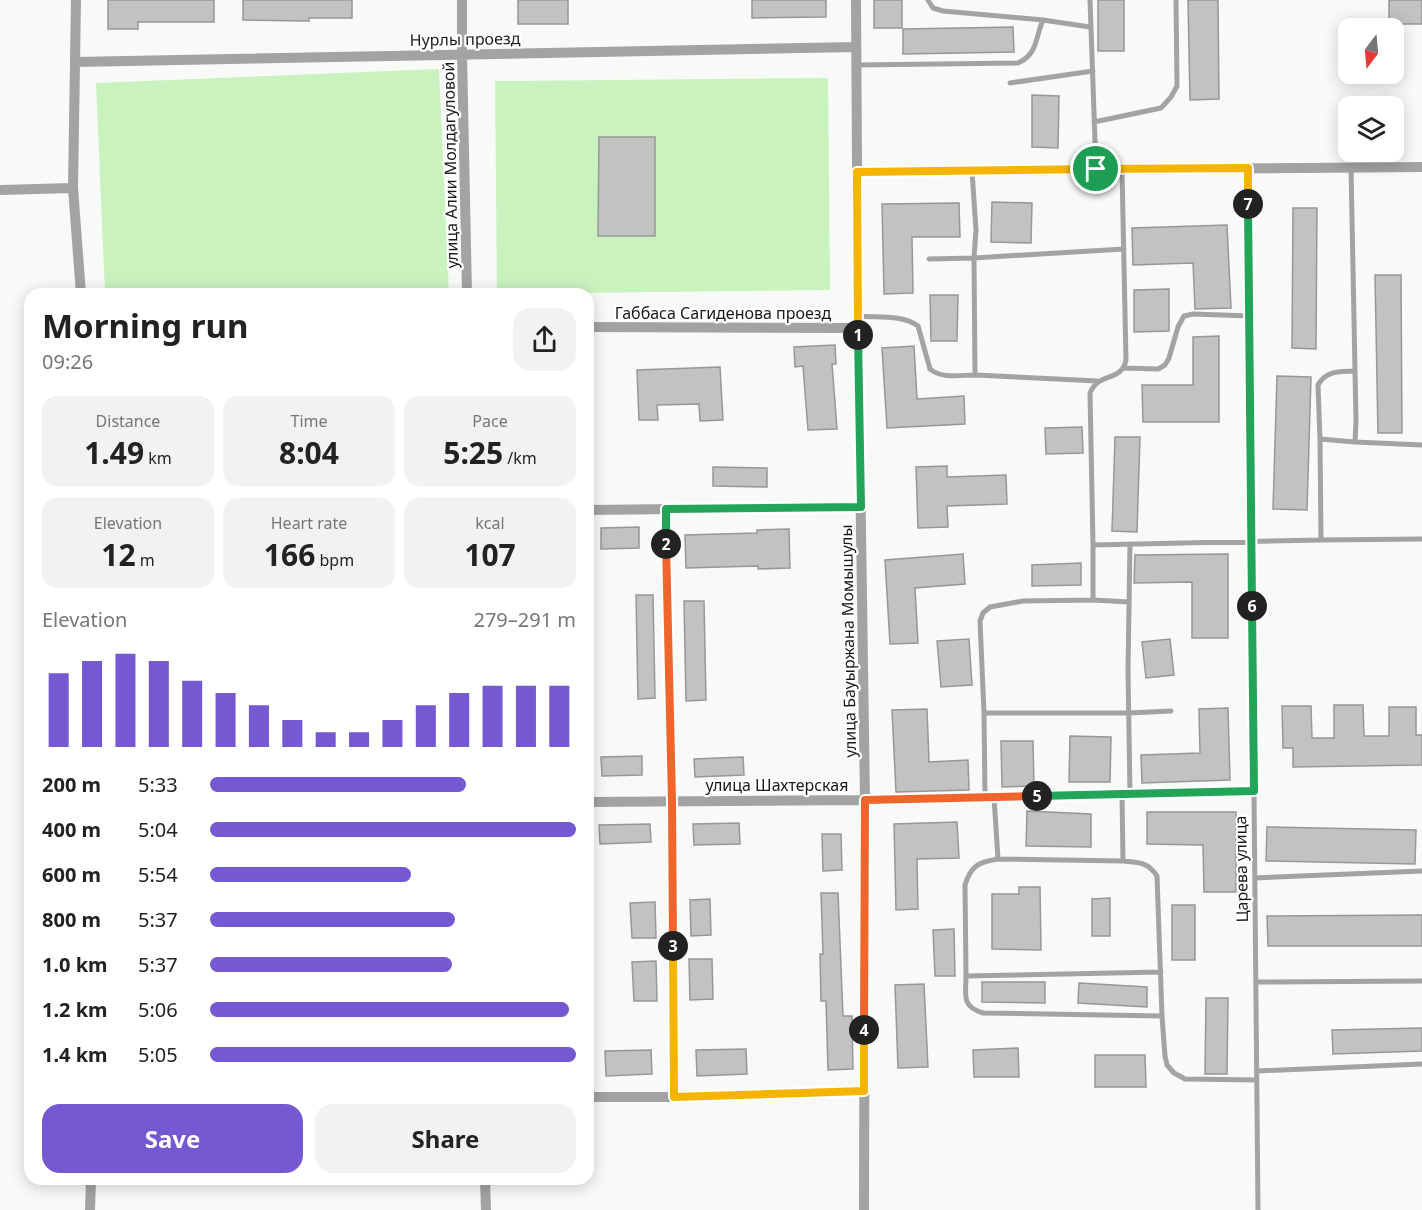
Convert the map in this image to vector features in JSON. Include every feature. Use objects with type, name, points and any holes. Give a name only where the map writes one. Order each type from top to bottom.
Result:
[{"type":"street","points":[[75,0],[73,188],[81,288]]},
{"type":"street","name":"улица Алии Молдагуловой","points":[[462,0],[467,288]]},
{"type":"street","name":"улица Бауыржана Момышулы","points":[[856,0],[865,800],[864,1210]]},
{"type":"street","name":"Нурлы проезд","points":[[75,62],[856,46]]},
{"type":"street","points":[[857,172],[1422,167]]},
{"type":"street","points":[[0,190],[73,188]]},
{"type":"street","name":"Габбаса Сагиденова проезд","points":[[594,327],[858,328]]},
{"type":"street","points":[[594,510],[861,507]]},
{"type":"street","points":[[666,509],[672,801],[674,1097]]},
{"type":"street","name":"улица Шахтерская","points":[[594,802],[865,800],[1254,791]]},
{"type":"street","points":[[594,1097],[864,1091]]},
{"type":"street","points":[[90,1210],[91,1185]]},
{"type":"street","points":[[485,1185],[486,1210]]},
{"type":"lane","points":[[928,0],[933,8],[943,11],[1043,20],[1090,27]]},
{"type":"lane","points":[[1090,0],[1096,169]]},
{"type":"lane","points":[[1094,122],[1161,108],[1171,97],[1177,86],[1176,0]]},
{"type":"lane","points":[[856,65],[1018,63],[1027,59],[1032,53],[1043,20]]},
{"type":"lane","points":[[1010,83],[1093,71]]},
{"type":"lane","points":[[1351,167],[1355,442]]},
{"type":"lane","name":"Царева улица","points":[[1248,168],[1258,1210]]},
{"type":"lane","points":[[858,316],[905,319],[913,322],[918,327],[930,369],[934,373],[1097,381],[1118,374],[1124,368],[1126,360],[1122,170]]},
{"type":"lane","points":[[972,171],[976,230],[974,258],[975,375]]},
{"type":"lane","points":[[929,259],[1124,249]]},
{"type":"lane","points":[[1124,368],[1158,369],[1166,365],[1178,327],[1184,316],[1194,314],[1250,316]]},
{"type":"lane","points":[[1321,540],[1318,385],[1322,377],[1332,373],[1355,371]]},
{"type":"lane","points":[[1093,600],[1090,393],[1097,381]]},
{"type":"lane","points":[[1320,439],[1422,445]]},
{"type":"lane","points":[[1093,545],[1422,539]]},
{"type":"lane","points":[[1123,861],[1129,713],[1130,544]]},
{"type":"lane","points":[[998,859],[989,797],[980,621],[983,613],[990,607],[1023,601],[1129,602]]},
{"type":"lane","points":[[984,713],[1171,711]]},
{"type":"lane","points":[[1162,1016],[983,1013],[972,1009],[967,1002],[965,885],[973,868],[998,859],[1123,861],[1140,862],[1152,868],[1157,876],[1162,1016],[1167,1065],[1174,1073],[1185,1079],[1257,1080]]},
{"type":"lane","points":[[1255,878],[1422,872]]},
{"type":"lane","points":[[966,976],[1161,972]]},
{"type":"lane","points":[[1256,982],[1422,981]]},
{"type":"lane","points":[[1257,1071],[1422,1064]]},
{"type":"green space","points":[[439,69],[449,288],[105,288],[96,83]]},
{"type":"green space","points":[[828,78],[830,290],[594,293],[594,288],[497,288],[495,81]]},
{"type":"building","points":[[108,0],[214,0],[214,22],[138,22],[138,29],[108,29]]},
{"type":"building","points":[[243,0],[352,0],[352,18],[309,18],[309,21],[243,20]]},
{"type":"building","points":[[518,0],[568,0],[568,24],[518,24]]},
{"type":"building","points":[[752,0],[826,0],[826,17],[752,18]]},
{"type":"building","points":[[874,0],[902,0],[902,28],[874,28]]},
{"type":"building","points":[[1098,0],[1124,0],[1124,51],[1098,51]]},
{"type":"building","points":[[1188,0],[1218,0],[1219,99],[1190,100]]},
{"type":"building","points":[[1389,0],[1422,0],[1422,24],[1404,24],[1404,18],[1389,18]]},
{"type":"building","points":[[1013,27],[1014,52],[903,54],[903,29]]},
{"type":"building","points":[[1032,95],[1059,96],[1058,148],[1032,147]]},
{"type":"building","points":[[599,137],[655,137],[655,236],[598,236]]},
{"type":"building","points":[[992,202],[1032,203],[1031,243],[991,242]]},
{"type":"building","points":[[959,203],[960,237],[912,237],[913,293],[884,294],[882,204]]},
{"type":"building","points":[[1293,208],[1317,208],[1316,349],[1292,348]]},
{"type":"building","points":[[1227,225],[1231,308],[1195,309],[1193,263],[1133,265],[1132,228]]},
{"type":"building","points":[[1375,275],[1401,275],[1402,433],[1378,433]]},
{"type":"building","points":[[1169,289],[1169,331],[1134,332],[1134,290]]},
{"type":"building","points":[[930,295],[958,295],[957,341],[931,341]]},
{"type":"building","points":[[1219,336],[1219,422],[1143,422],[1142,385],[1193,385],[1193,337]]},
{"type":"building","points":[[835,345],[836,364],[832,364],[837,429],[808,430],[803,366],[795,367],[794,347]]},
{"type":"building","points":[[914,346],[917,399],[964,396],[965,424],[887,428],[882,348]]},
{"type":"building","points":[[720,367],[723,420],[700,421],[699,404],[657,405],[658,420],[639,420],[637,370]]},
{"type":"building","points":[[1277,376],[1311,377],[1307,510],[1273,509]]},
{"type":"building","points":[[1082,427],[1083,453],[1046,454],[1045,428]]},
{"type":"building","points":[[1115,437],[1140,437],[1137,532],[1112,531]]},
{"type":"building","points":[[947,466],[947,477],[1006,475],[1007,504],[947,506],[948,527],[918,528],[916,467]]},
{"type":"building","points":[[713,467],[767,468],[767,487],[713,486]]},
{"type":"building","points":[[639,527],[639,548],[601,549],[601,528]]},
{"type":"building","points":[[789,529],[790,568],[758,569],[758,566],[686,568],[685,535],[757,533],[757,530]]},
{"type":"building","points":[[963,554],[965,584],[915,588],[918,643],[890,644],[885,560]]},
{"type":"building","points":[[1228,554],[1228,638],[1192,638],[1192,582],[1134,583],[1135,555]]},
{"type":"building","points":[[1081,563],[1081,585],[1032,586],[1032,565]]},
{"type":"building","points":[[636,595],[653,595],[655,698],[638,699]]},
{"type":"building","points":[[684,601],[704,601],[706,700],[686,701]]},
{"type":"building","points":[[969,639],[972,685],[941,687],[937,641]]},
{"type":"building","points":[[1170,639],[1174,675],[1146,678],[1142,642]]},
{"type":"building","points":[[1334,705],[1363,705],[1364,736],[1389,736],[1389,707],[1416,707],[1416,735],[1422,735],[1422,765],[1293,767],[1293,748],[1283,748],[1282,706],[1311,706],[1312,738],[1334,738]]},
{"type":"building","points":[[1228,708],[1230,780],[1142,783],[1141,755],[1200,753],[1199,709]]},
{"type":"building","points":[[927,709],[929,762],[968,760],[969,790],[896,792],[892,710]]},
{"type":"building","points":[[1070,736],[1111,737],[1110,782],[1069,782]]},
{"type":"building","points":[[1001,741],[1033,741],[1034,786],[1002,787]]},
{"type":"building","points":[[642,756],[642,775],[602,776],[601,757]]},
{"type":"building","points":[[743,757],[744,775],[695,777],[694,759]]},
{"type":"building","points":[[1027,811],[1091,814],[1091,847],[1026,846]]},
{"type":"building","points":[[1147,812],[1236,812],[1236,892],[1204,892],[1203,845],[1147,844]]},
{"type":"building","points":[[957,822],[959,858],[917,859],[918,909],[896,910],[894,824]]},
{"type":"building","points":[[739,823],[740,844],[694,845],[693,824]]},
{"type":"building","points":[[650,824],[651,842],[600,844],[599,825]]},
{"type":"building","points":[[1267,827],[1416,830],[1415,864],[1266,861]]},
{"type":"building","points":[[822,834],[841,834],[842,870],[823,871]]},
{"type":"building","points":[[1019,887],[1040,887],[1041,950],[992,949],[992,894],[1019,894]]},
{"type":"building","points":[[821,893],[838,893],[843,1016],[852,1016],[853,1069],[828,1070],[826,1001],[821,1001],[820,954],[823,954]]},
{"type":"building","points":[[1110,898],[1110,936],[1092,936],[1092,899]]},
{"type":"building","points":[[710,899],[711,935],[691,936],[690,900]]},
{"type":"building","points":[[655,902],[656,938],[632,938],[630,903]]},
{"type":"building","points":[[1172,905],[1195,905],[1195,960],[1172,960]]},
{"type":"building","points":[[1422,915],[1422,946],[1268,946],[1267,916]]},
{"type":"building","points":[[954,929],[955,976],[935,976],[933,930]]},
{"type":"building","points":[[689,959],[712,959],[713,999],[690,1000]]},
{"type":"building","points":[[656,961],[657,1001],[634,1001],[632,962]]},
{"type":"building","points":[[982,982],[1045,982],[1045,1003],[982,1002]]},
{"type":"building","points":[[1079,983],[1147,987],[1147,1007],[1078,1003]]},
{"type":"building","points":[[924,984],[928,1067],[898,1068],[895,985]]},
{"type":"building","points":[[1206,998],[1228,998],[1227,1074],[1205,1074]]},
{"type":"building","points":[[1422,1028],[1422,1051],[1333,1054],[1332,1030]]},
{"type":"building","points":[[1018,1048],[1019,1077],[974,1077],[973,1050]]},
{"type":"building","points":[[746,1049],[747,1074],[697,1076],[696,1050]]},
{"type":"building","points":[[651,1050],[652,1074],[606,1076],[605,1051]]},
{"type":"building","points":[[1095,1055],[1145,1055],[1146,1087],[1095,1087]]},
{"type":"route","points":[[1248,168],[1254,791],[865,800],[864,1091],[674,1097],[672,801],[666,509],[861,507],[857,172],[1096,169],[1248,168]]}]
